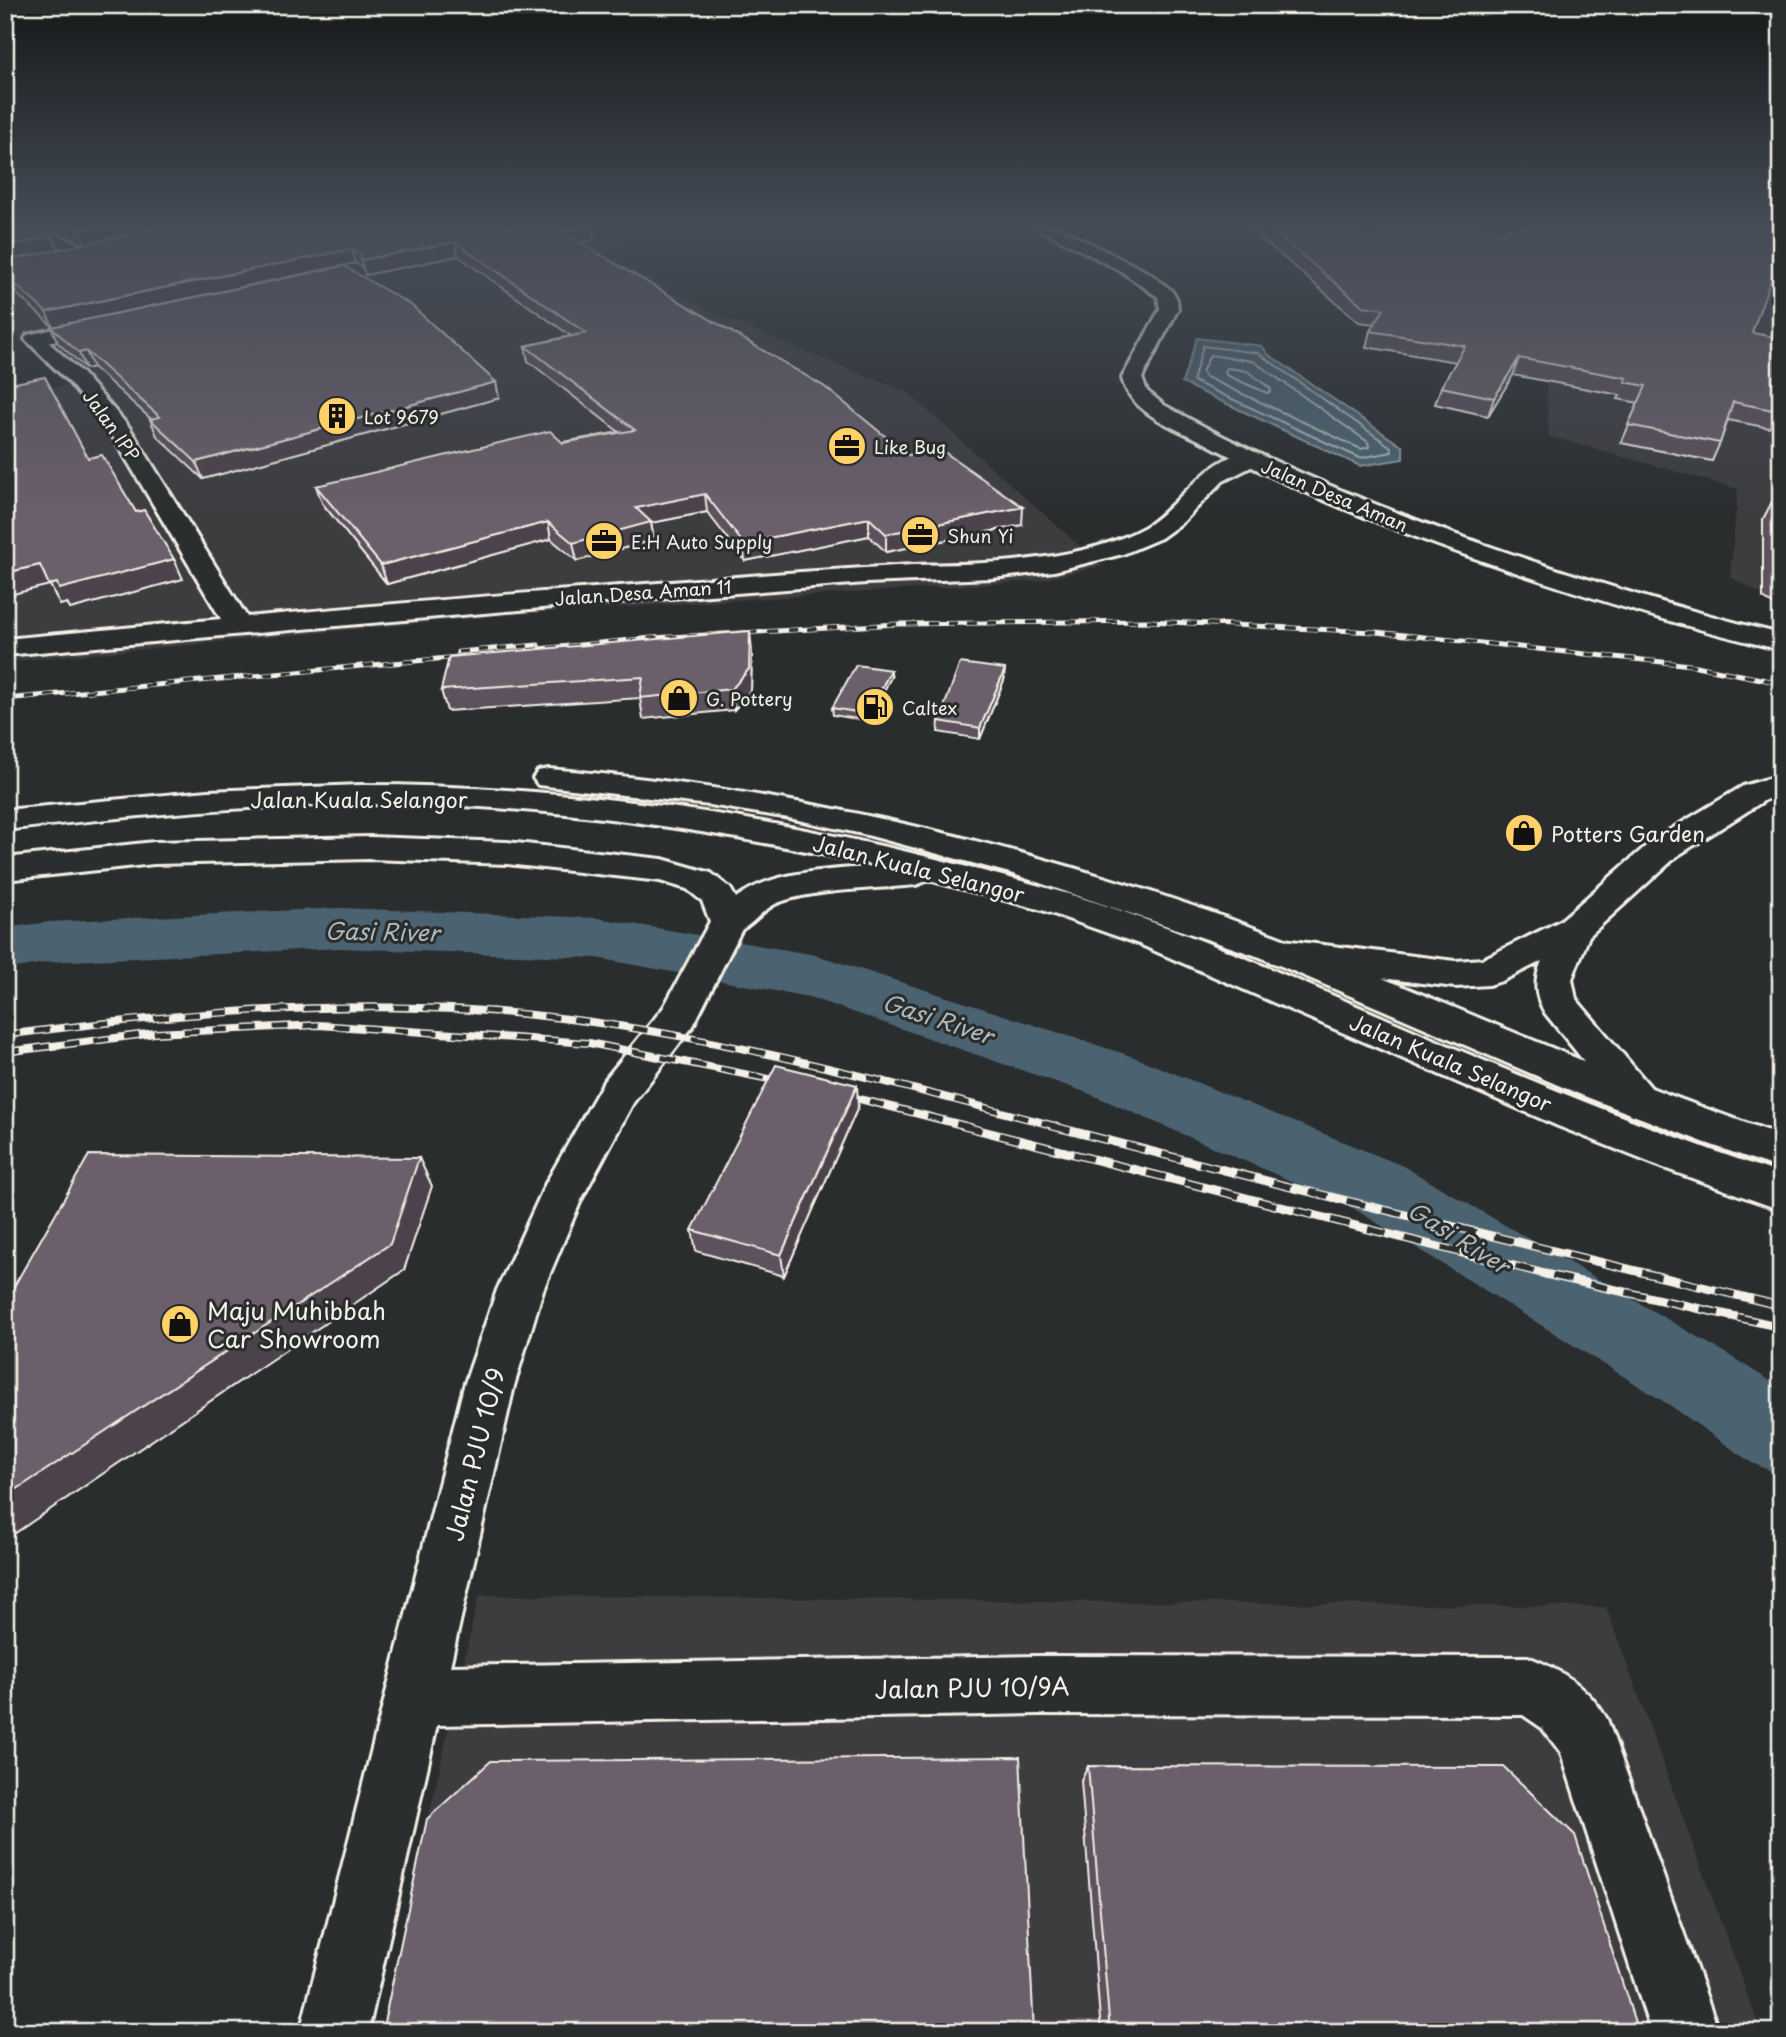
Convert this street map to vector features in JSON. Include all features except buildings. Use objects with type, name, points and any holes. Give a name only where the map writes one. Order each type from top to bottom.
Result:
[{"type":"main road","name":"Jalan IPP","points":[[109,323],[34,339],[75,377],[121,432],[238,624]]},
{"type":"main road","name":"Jalan Desa Aman","points":[[1161,323],[1132,378],[1132,384],[1157,408],[1249,459],[1425,534],[1583,587],[1722,629],[1781,642]]},
{"type":"main road","name":"Jalan Desa Aman 11","points":[[5,647],[238,624],[785,582],[1019,569],[1083,557],[1146,535],[1174,518],[1221,470],[1249,459]]},
{"type":"main road","name":"Jalan Kuala Selangor","points":[[5,796],[121,783],[361,772],[462,773],[639,785],[733,798],[866,824],[1034,866],[1283,953],[1639,1101],[1781,1152]]},
{"type":"main road","points":[[1283,953],[1455,974],[1489,972],[1573,930],[1665,848],[1754,793],[1781,784]]},
{"type":"main road","name":"Jalan Kuala Selangor","points":[[5,820],[117,806],[273,796],[417,795],[543,803],[659,815],[858,849],[1073,908],[1164,940],[1452,1064],[1629,1136],[1781,1192]]},
{"type":"main road","points":[[5,869],[154,853],[370,848],[508,853],[662,870],[699,881],[718,896],[723,931]]},
{"type":"main road","points":[[723,931],[765,894],[799,885],[941,871]]},
{"type":"main road","points":[[1573,930],[1553,979],[1558,1003],[1639,1101]]},
{"type":"main road","name":"Jalan PJU 10/9","points":[[334,2032],[489,1386],[520,1290],[561,1196],[618,1092],[679,1016],[723,931]]},
{"type":"main road","name":"Jalan PJU 10/9A","points":[[415,1696],[1038,1685],[1528,1686],[1557,1700],[1573,1717],[1586,1740],[1685,2032]]},
{"type":"shaded area","points":[[5,323],[736,323],[908,393],[1102,566],[1036,581],[518,614],[5,662],[5,395],[65,385]]},
{"type":"shaded area","points":[[1781,323],[1781,604],[1730,577],[1738,489],[1549,436],[1545,359],[1373,325]]},
{"type":"shaded area","points":[[479,1595],[1606,1607],[1761,2032],[380,2032]]},
{"type":"water","points":[[1197,338],[1262,346],[1268,354],[1403,447],[1403,459],[1360,466],[1182,383]]},
{"type":"waterway","name":"Gasi River","points":[[5,949],[49,942],[340,928],[597,938],[816,977],[1111,1075],[1378,1187],[1699,1380],[1781,1435]]},
{"type":"railway","points":[[528,650],[652,638],[898,624],[1148,621],[1376,632],[1691,665],[1781,683]]},
{"type":"railway","points":[[458,652],[538,645]]},
{"type":"railway","points":[[5,699],[469,656]]},
{"type":"railway","points":[[5,1035],[121,1021],[295,1009],[412,1008],[545,1016],[619,1026],[767,1054],[1059,1127]]},
{"type":"railway","points":[[5,1052],[155,1033],[318,1025],[589,1043],[789,1083]]},
{"type":"railway","points":[[840,1094],[970,1127]]},
{"type":"railway","points":[[963,1126],[1545,1274],[1781,1327]]},
{"type":"railway","points":[[1052,1126],[1290,1187],[1781,1306]]},
{"type":"place","name":"Lot 9679","points":[[337,416]]},
{"type":"place","name":"Like Bug","points":[[847,446]]},
{"type":"place","name":"Shun Yi","points":[[920,535]]},
{"type":"place","name":"E.H Auto Supply","points":[[604,541]]},
{"type":"place","name":"G. Pottery","points":[[679,698]]},
{"type":"place","name":"Caltex","points":[[875,707]]},
{"type":"place","name":"Potters Garden","points":[[1524,833]]},
{"type":"place","name":"Maju Muhibbah Car Showroom","points":[[180,1324]]}]
